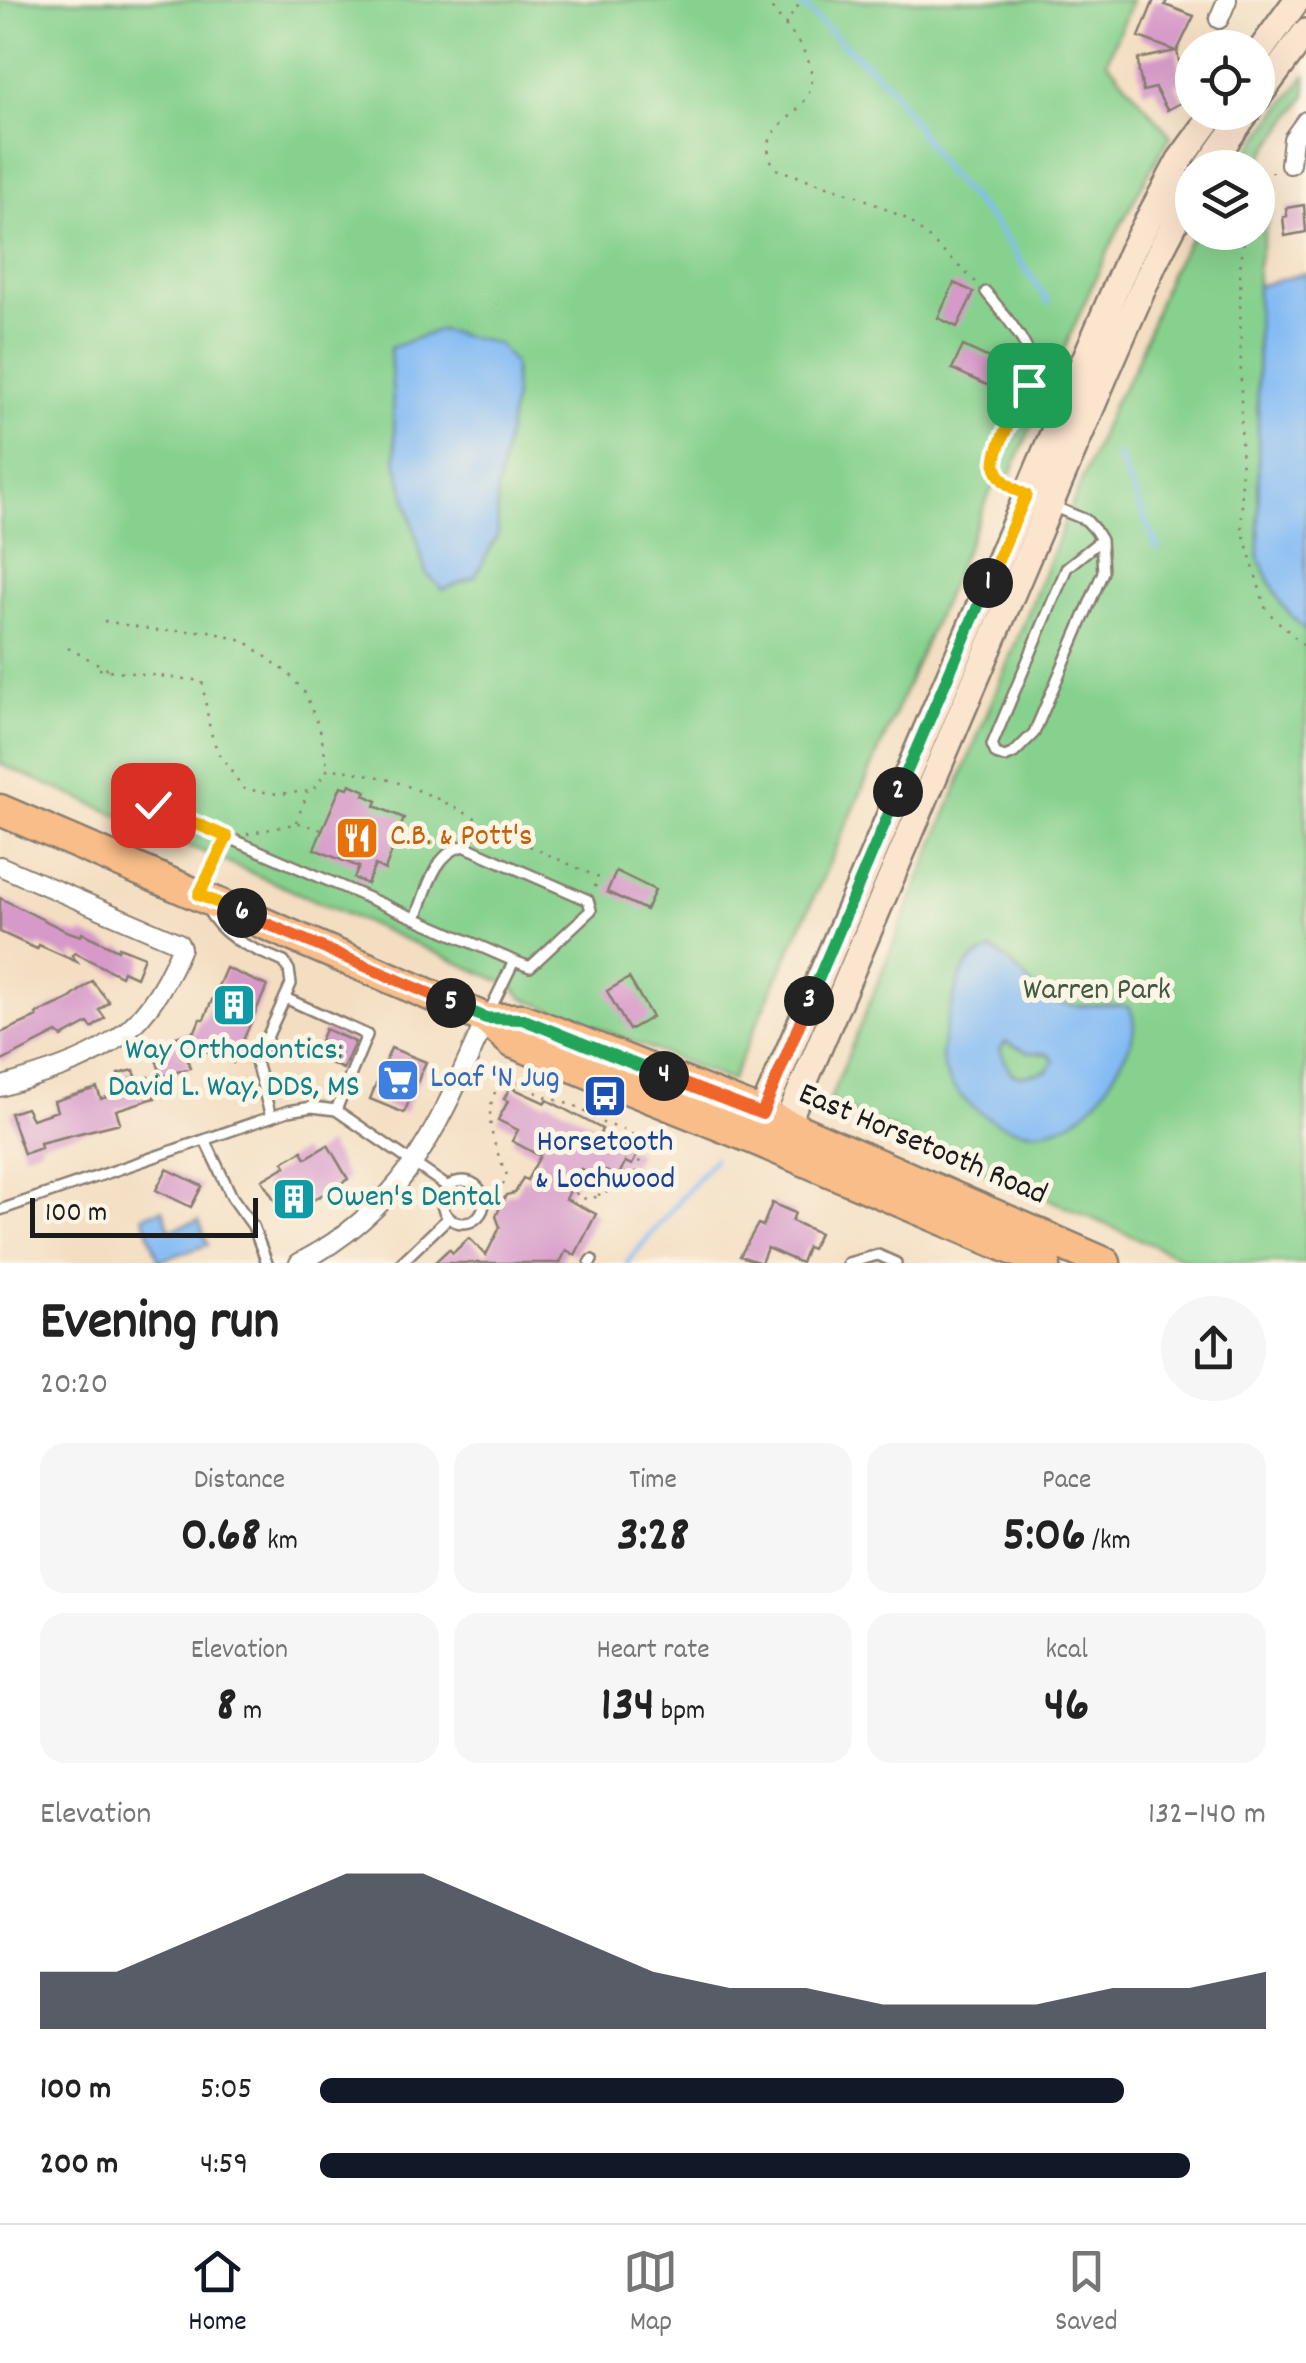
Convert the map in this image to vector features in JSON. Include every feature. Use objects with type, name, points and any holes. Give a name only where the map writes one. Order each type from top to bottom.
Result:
[{"type":"main road","points":[[1275,30],[1297,0]]},
{"type":"main road","points":[[1275,75],[1306,32]]},
{"type":"main road","points":[[769,1131],[1026,495],[1147,218],[1202,130]]},
{"type":"main road","points":[[769,1131],[1052,506],[1154,263],[1175,223]]},
{"type":"main road","name":"East Horsetooth Road","points":[[0,810],[486,1018],[512,1042],[769,1131],[1085,1259]]},
{"type":"main road","name":"East Horsetooth Road","points":[[769,1131],[1046,1263]]},
{"type":"street","points":[[1220,18],[1227,0]]},
{"type":"street","points":[[1290,164],[1293,139],[1306,121]]},
{"type":"street","points":[[0,866],[179,943],[181,948],[150,1006],[134,1026],[110,1045],[67,1067],[0,1087]]},
{"type":"street","points":[[299,1263],[368,1216],[414,1165],[446,1110],[486,1018]]},
{"type":"lane","points":[[986,292],[1014,328],[1030,357],[1033,373],[995,459],[1000,476],[1026,495],[1086,520],[1101,540],[1103,572],[1034,732],[1014,753],[1004,757],[996,754],[992,744],[1067,566],[1101,540]]},
{"type":"lane","points":[[153,805],[530,968],[591,910],[588,900],[464,846],[452,849],[442,858],[416,918]]},
{"type":"lane","points":[[229,838],[199,895],[217,927],[233,940],[284,962],[290,970],[286,998],[256,1062],[271,1117]]},
{"type":"lane","points":[[486,1018],[514,960]]},
{"type":"lane","points":[[286,998],[367,1035],[336,1110]]},
{"type":"lane","points":[[0,1210],[271,1117],[312,1107],[336,1110],[448,1187]]},
{"type":"lane","points":[[205,1140],[232,1197],[252,1226],[266,1263]]},
{"type":"lane","points":[[467,1181],[479,1188],[484,1202],[480,1215],[468,1223],[448,1218],[442,1199],[448,1187],[467,1181]]},
{"type":"lane","points":[[401,1263],[448,1218]]},
{"type":"lane","points":[[848,1263],[878,1255],[896,1263]]},
{"type":"path","points":[[766,0],[812,70],[812,84],[804,105],[769,139],[767,153],[776,169],[860,197],[910,220],[986,292]]},
{"type":"path","points":[[784,26],[802,0]]},
{"type":"path","points":[[1275,168],[1290,164]]},
{"type":"path","points":[[1242,250],[1242,529],[1266,610],[1306,648]]},
{"type":"path","points":[[104,621],[160,631],[209,631],[246,642],[288,673],[305,693],[320,730],[328,769]]},
{"type":"path","points":[[68,648],[109,670]]},
{"type":"path","points":[[98,668],[202,681],[218,753],[244,789],[278,794],[309,790]]},
{"type":"path","points":[[296,823],[309,790],[328,769]]},
{"type":"path","points":[[328,769],[387,777],[451,803],[599,878],[588,900]]},
{"type":"path","points":[[229,838],[296,823],[322,830]]},
{"type":"path","points":[[494,1204],[507,1175],[495,1154],[491,1135],[493,1099],[504,1080],[512,1078],[637,1138],[643,1150],[636,1172],[611,1187],[603,1197],[597,1194]]},
{"type":"path","points":[[595,1180],[599,1183],[597,1194],[588,1200],[580,1199],[576,1193],[584,1180],[595,1180],[611,1187]]},
{"type":"green space","points":[[0,0],[1132,0],[1107,61],[1171,136],[1104,260],[1010,476],[992,488],[731,1081],[523,998],[512,986],[0,764]]},
{"type":"green space","name":"Warren Park","points":[[1306,75],[1306,96],[1267,150],[1250,150],[1265,130],[1275,130],[1275,116]]},
{"type":"green space","name":"Warren Park","points":[[1184,250],[1261,250],[1257,270],[1259,559],[1282,605],[1306,632],[1306,1263],[1193,1263],[829,1102],[1112,406],[1134,369],[1170,272]]},
{"type":"water","points":[[1306,273],[1306,632],[1282,605],[1259,559],[1257,286]]},
{"type":"water","points":[[439,330],[498,344],[514,364],[514,398],[497,491],[498,534],[475,577],[443,590],[426,573],[396,460],[390,348]]},
{"type":"water","points":[[992,950],[1001,955],[1052,1000],[1081,1006],[1129,1007],[1133,1016],[1133,1034],[1126,1052],[1101,1095],[1073,1120],[1057,1128],[1022,1130],[1003,1125],[966,1101],[947,1077],[942,1044],[956,992],[969,963]],"holes":[[[1006,1042],[1028,1052],[1049,1054],[1054,1061],[1047,1071],[1020,1076],[1011,1073],[1000,1050]]]},
{"type":"water","points":[[163,1209],[170,1230],[199,1220],[208,1245],[159,1261],[143,1216]]},
{"type":"building","points":[[1154,0],[1167,0],[1165,5],[1194,16],[1187,30],[1175,30],[1175,51],[1139,37]]},
{"type":"building","points":[[1175,51],[1175,106],[1167,110],[1155,88],[1143,91],[1138,59]]},
{"type":"building","points":[[1304,205],[1306,232],[1285,236],[1286,208]]},
{"type":"building","points":[[954,283],[974,292],[957,327],[938,318]]},
{"type":"building","points":[[963,346],[1024,374],[1009,411],[991,403],[998,390],[952,369]]},
{"type":"building","name":"C.B. & Pott's","points":[[350,784],[366,791],[364,795],[377,801],[375,806],[404,818],[385,870],[375,865],[367,884],[354,878],[359,867],[314,849],[341,786],[348,788]]},
{"type":"building","points":[[616,871],[655,890],[646,910],[607,892]]},
{"type":"building","points":[[0,898],[66,931],[81,936],[82,933],[144,957],[136,977],[123,971],[121,976],[75,953],[72,955],[77,962],[39,945],[37,949],[0,932]]},
{"type":"building","name":"Way Orthodontics: David L. Way, DDS, MS","points":[[226,968],[267,986],[233,1063],[182,1040],[190,1068],[162,1077],[155,1056],[167,1052],[163,1041],[195,1031]]},
{"type":"building","points":[[629,978],[652,1017],[629,1030],[607,991]]},
{"type":"building","points":[[92,981],[109,1002],[99,1010],[105,1018],[92,1028],[88,1023],[62,1037],[57,1033],[0,1062],[0,1033],[69,999]]},
{"type":"building","name":"Loaf 'N Jug","points":[[325,1029],[355,1042],[343,1069],[314,1056]]},
{"type":"building","name":"Loaf 'N Jug","points":[[391,1048],[426,1062],[404,1113],[370,1099]]},
{"type":"building","points":[[134,1070],[137,1080],[149,1077],[155,1098],[116,1110],[120,1123],[40,1143],[41,1148],[24,1154],[10,1113],[26,1108],[32,1119],[57,1111],[54,1101],[97,1088],[101,1099],[122,1092],[118,1074]]},
{"type":"building","points":[[510,1087],[545,1103],[547,1100],[638,1153],[632,1165],[625,1162],[618,1177],[598,1167],[594,1176],[581,1169],[566,1199],[596,1214],[575,1255],[566,1250],[560,1263],[434,1263],[469,1238],[486,1255],[500,1227],[496,1216],[506,1195],[515,1193],[523,1178],[527,1180],[540,1156],[512,1141],[518,1130],[498,1120]]},
{"type":"building","name":"Owen's Dental","points":[[328,1145],[348,1179],[285,1217],[262,1180],[302,1151],[306,1158]]},
{"type":"building","points":[[167,1169],[202,1186],[191,1207],[156,1190]]},
{"type":"building","points":[[772,1203],[795,1213],[792,1221],[819,1233],[812,1249],[807,1247],[801,1263],[767,1248],[761,1263],[740,1256],[758,1224],[763,1226]]},
{"type":"waterway","points":[[796,0],[889,85],[944,169],[1000,230],[1048,302]]},
{"type":"waterway","points":[[1117,454],[1158,549]]},
{"type":"waterway","points":[[627,1263],[714,1159]]},
{"type":"place","name":"C.B. & Pott's","points":[[357,838]]},
{"type":"place","name":"Way Orthodontics: David L. Way, DDS, MS","points":[[234,1005]]},
{"type":"place","name":"Loaf 'N Jug","points":[[398,1080]]},
{"type":"place","name":"Horsetooth & Lochwood","points":[[605,1096]]},
{"type":"place","name":"Owen's Dental","points":[[294,1199]]},
{"type":"route","points":[[153,805],[227,837],[199,895],[486,1018],[522,1019],[762,1114],[1026,495],[1000,476],[995,459],[1029,385]]}]
